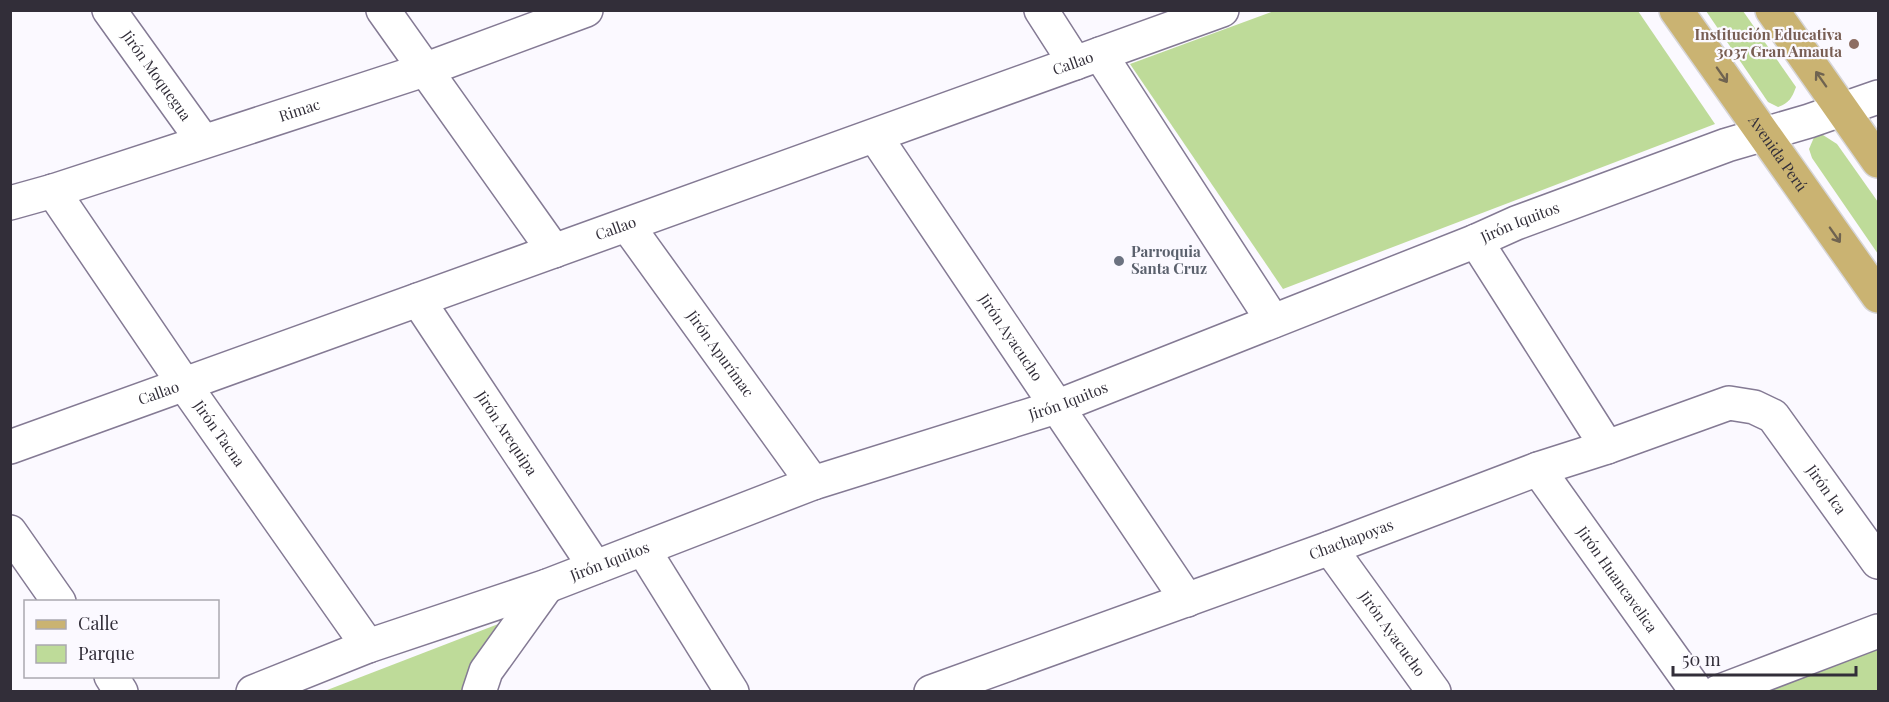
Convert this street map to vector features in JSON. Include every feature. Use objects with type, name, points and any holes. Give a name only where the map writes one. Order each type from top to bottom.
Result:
[{"type":"main road","name":"Avenida Perú","points":[[1677,10],[1878,296]]},
{"type":"main road","points":[[1772,10],[1878,161]]},
{"type":"street","name":"Jirón Moquegua","points":[[110,10],[203,141]]},
{"type":"street","points":[[383,10],[555,251]]},
{"type":"street","name":"Rimac","points":[[10,203],[54,191],[424,70],[586,10]]},
{"type":"street","points":[[1041,10],[1088,59],[1273,321]]},
{"type":"street","name":"Callao","points":[[10,447],[1222,10]]},
{"type":"street","name":"Jirón Iquitos","points":[[253,692],[368,646],[547,586],[813,483],[1056,407],[1476,242],[1516,223],[1727,145],[1878,97]]},
{"type":"street","name":"Jirón Ayacucho","points":[[875,136],[1187,600]]},
{"type":"street","name":"Jirón Tacna","points":[[54,191],[184,384],[368,646]]},
{"type":"street","name":"Jirón Apurímac","points":[[627,225],[813,483]]},
{"type":"street","points":[[1476,242],[1607,447]]},
{"type":"street","name":"Jirón Arequipa","points":[[418,300],[595,567]]},
{"type":"street","name":"Chachapoyas","points":[[931,692],[1330,548],[1538,469],[1729,403],[1754,407],[1773,416]]},
{"type":"street","name":"Jirón Ica","points":[[1773,416],[1878,562]]},
{"type":"street","name":"Jirón Huancavelica","points":[[1538,469],[1697,692]]},
{"type":"street","points":[[10,532],[58,600]]},
{"type":"street","name":"Jirón Ayacucho","points":[[1330,548],[1434,692]]},
{"type":"street","points":[[643,549],[732,692]]},
{"type":"street","points":[[479,692],[486,671],[547,586]]},
{"type":"street","points":[[1718,692],[1878,631]]},
{"type":"street","points":[[112,678],[121,692]]},
{"type":"green space","points":[[1274,11],[1638,11],[1715,124],[1283,289],[1130,64]]},
{"type":"green space","points":[[1706,11],[1743,11],[1796,87],[1787,102],[1778,107],[1768,102]]},
{"type":"green space","points":[[1815,135],[1823,135],[1837,144],[1878,202],[1878,254],[1812,158],[1809,149]]},
{"type":"green space","points":[[514,618],[464,691],[322,692]]},
{"type":"green space","points":[[1878,641],[1878,691],[1745,691]]},
{"type":"place","name":"Institución Educativa 3037 Gran Amauta","points":[[1854,44]]},
{"type":"place","name":"Parroquia Santa Cruz","points":[[1119,261]]}]
